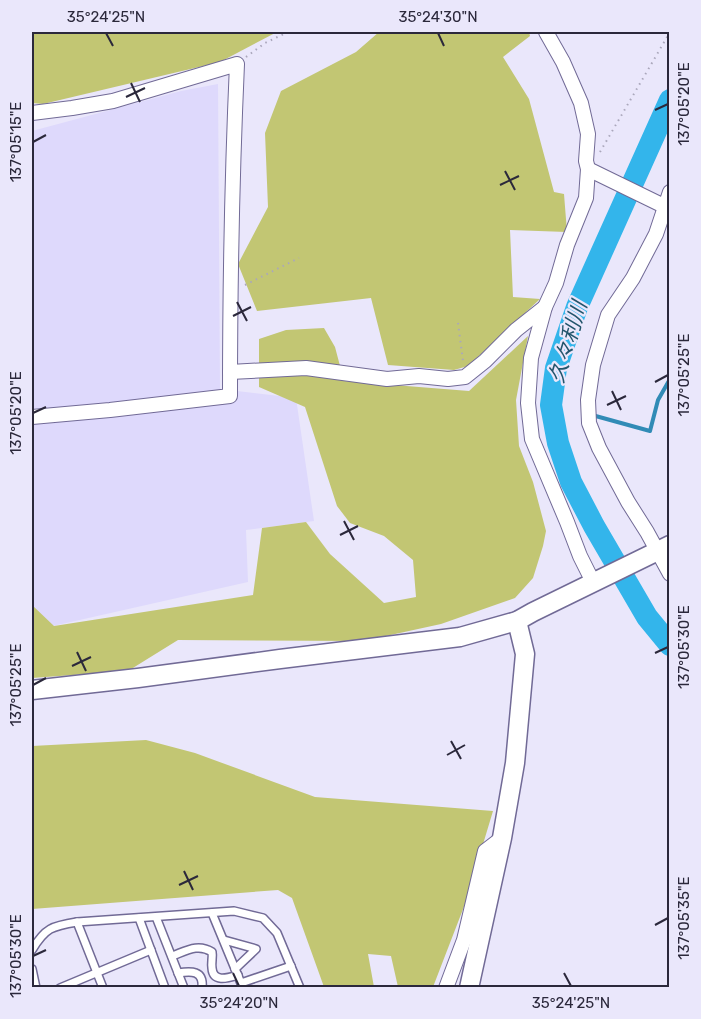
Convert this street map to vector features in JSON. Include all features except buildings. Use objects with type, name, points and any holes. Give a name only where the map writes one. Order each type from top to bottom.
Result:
[{"type":"street","points":[[546,32],[563,62],[581,103],[588,134],[586,198],[567,245],[556,283],[545,307],[531,358],[528,403],[532,439],[579,556],[593,582]]},
{"type":"street","points":[[32,113],[113,101],[237,64],[230,292],[230,396],[32,417]]},
{"type":"street","points":[[587,162],[667,207]]},
{"type":"street","points":[[669,192],[667,207],[656,234],[633,278],[608,315],[593,365],[588,400],[588,423],[599,448],[628,502],[663,548],[669,574]]},
{"type":"street","points":[[230,372],[306,368],[387,380],[419,376],[448,379],[465,377],[545,307]]},
{"type":"street","points":[[32,690],[460,637],[517,621],[663,548]]},
{"type":"street","points":[[469,987],[502,838],[515,763],[525,654],[517,621]]},
{"type":"street","points":[[446,987],[464,940],[485,851],[502,838]]},
{"type":"lane","points":[[32,951],[40,936],[57,925],[234,911],[262,918],[277,933],[300,987]]},
{"type":"lane","points":[[212,913],[242,985],[291,966]]},
{"type":"lane","points":[[156,917],[184,987]]},
{"type":"lane","points":[[139,918],[165,987]]},
{"type":"lane","points":[[77,922],[103,987]]},
{"type":"lane","points":[[172,956],[197,947],[205,947],[212,952],[212,970],[216,977],[223,979],[236,972],[256,949],[224,940]]},
{"type":"lane","points":[[60,987],[151,950]]},
{"type":"lane","points":[[32,969],[36,987]]},
{"type":"lane","points":[[178,973],[192,971],[200,975],[203,982],[202,987]]},
{"type":"path","points":[[237,64],[265,44],[288,32]]},
{"type":"path","points":[[587,162],[597,158],[669,32]]},
{"type":"path","points":[[230,292],[299,258]]},
{"type":"path","points":[[458,322],[465,377]]},
{"type":"shaded area","points":[[218,84],[220,389],[296,398],[314,521],[246,530],[248,582],[53,626],[32,605],[32,131],[181,91]]},
{"type":"green space","points":[[32,32],[277,32],[220,62],[43,104],[32,103]]},
{"type":"green space","points":[[379,32],[529,32],[530,36],[503,57],[529,99],[554,192],[564,194],[567,232],[510,230],[513,297],[540,299],[468,366],[454,370],[388,365],[371,298],[257,311],[238,264],[268,207],[265,133],[281,91],[356,52]]},
{"type":"green space","points":[[324,328],[335,347],[344,381],[469,391],[528,336],[516,400],[519,446],[533,482],[546,531],[533,578],[515,598],[441,624],[363,641],[178,640],[128,671],[32,678],[32,605],[54,626],[253,595],[262,528],[306,522],[330,554],[384,603],[416,597],[413,560],[384,536],[350,523],[337,506],[305,407],[259,387],[259,339],[286,330]]},
{"type":"green space","points":[[146,740],[195,753],[315,797],[493,811],[465,904],[433,987],[398,987],[391,956],[368,954],[374,987],[324,987],[292,898],[278,890],[32,909],[32,746]]},
{"type":"waterway","name":"久々利川","points":[[670,100],[577,307],[556,368],[551,405],[558,443],[571,482],[647,617],[670,645]]},
{"type":"waterway","points":[[592,415],[650,431],[658,400],[670,379]]}]
